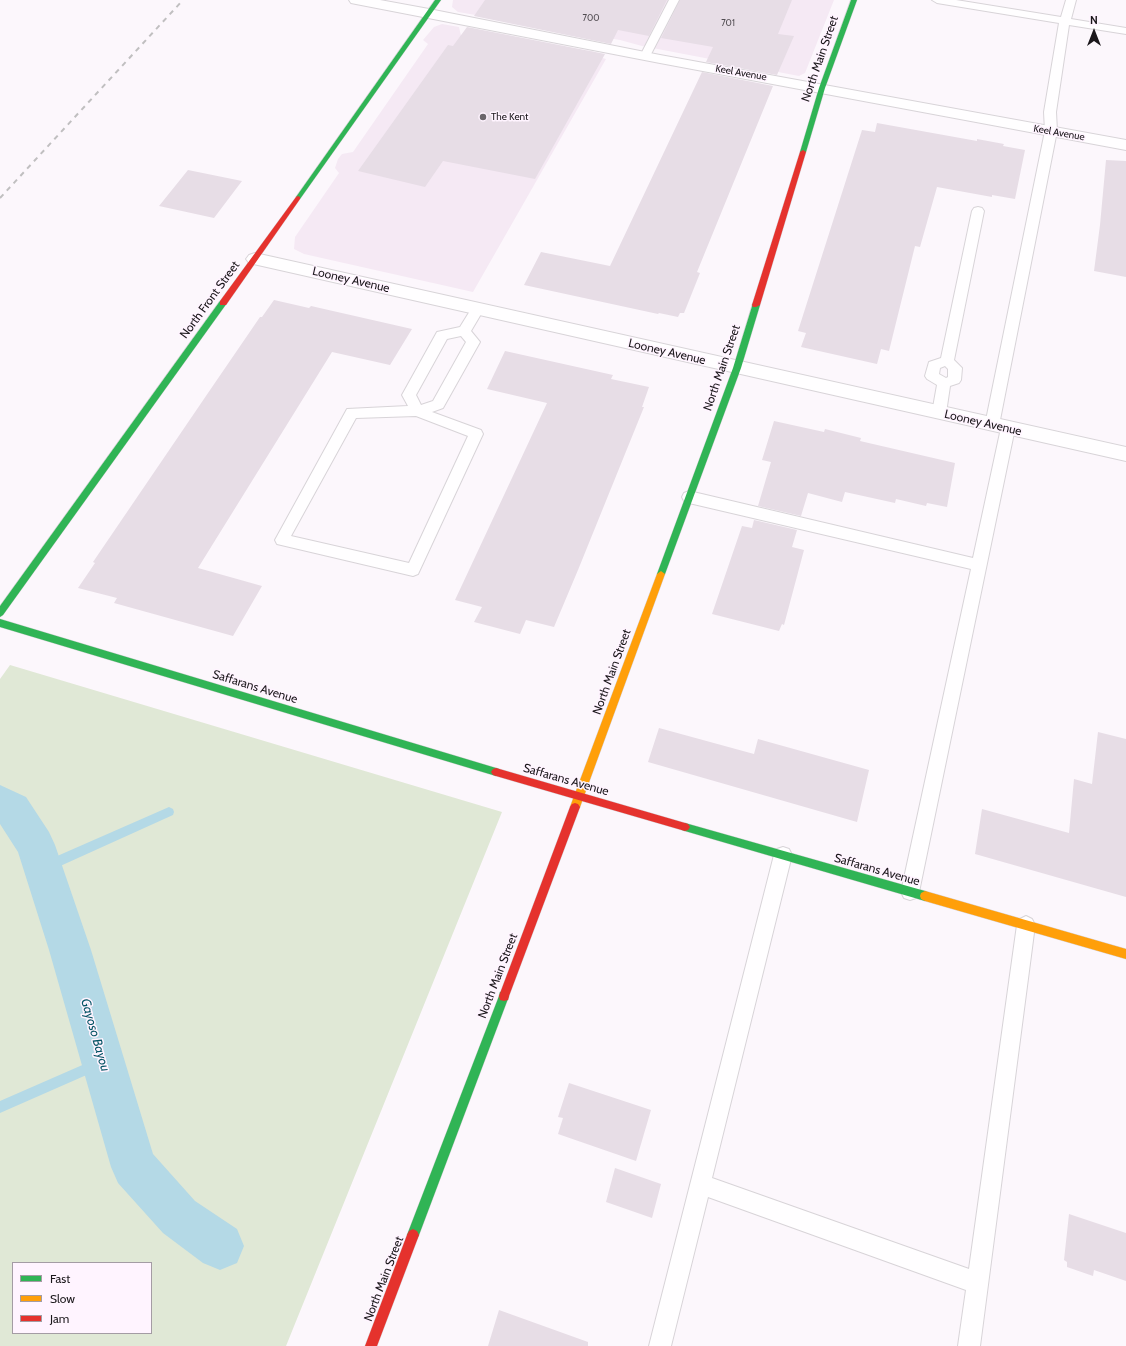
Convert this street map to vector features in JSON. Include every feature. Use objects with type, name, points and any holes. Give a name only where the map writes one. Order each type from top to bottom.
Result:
[{"type":"street","name":"Keel Avenue","points":[[356,0],[645,56],[1126,145]]},
{"type":"street","name":"North Front Street","points":[[0,613],[255,259],[438,0]]},
{"type":"street","name":"North Main Street","points":[[371,1346],[579,797],[737,368],[822,88],[854,0]]},
{"type":"street","name":"Looney Avenue","points":[[255,259],[1126,454]]},
{"type":"street","name":"Saffarans Avenue","points":[[0,624],[579,797],[1126,954]]},
{"type":"lane","points":[[645,56],[674,0]]},
{"type":"lane","points":[[937,0],[1126,30]]},
{"type":"lane","points":[[910,892],[979,565],[1000,426],[1051,131],[1050,112],[1065,20],[1071,0]]},
{"type":"lane","points":[[939,413],[944,383],[954,380],[955,368],[947,361],[978,211]]},
{"type":"lane","points":[[464,331],[473,342],[438,404],[417,411],[352,413],[282,540],[413,570],[476,434],[417,411],[408,395],[442,335],[464,331],[478,309]]},
{"type":"lane","points":[[689,497],[979,565]]},
{"type":"lane","points":[[660,1346],[783,855]]},
{"type":"lane","points":[[969,1346],[1026,925]]},
{"type":"lane","points":[[700,1184],[977,1283]]},
{"type":"shaded area","points":[[453,0],[834,0],[805,73],[799,76],[642,46],[620,40],[458,12],[452,7]]},
{"type":"shaded area","points":[[442,24],[459,27],[462,40],[564,46],[567,48],[591,51],[597,53],[599,57],[606,59],[473,292],[304,254],[294,249],[295,237],[339,173],[335,168],[338,159],[342,154],[353,152],[428,44],[423,40],[434,27]]},
{"type":"green space","points":[[10,665],[502,812],[286,1346],[0,1346],[0,679]]},
{"type":"building","points":[[485,0],[667,0],[649,36],[618,30],[611,44],[474,16]]},
{"type":"building","points":[[680,0],[792,0],[778,34],[794,36],[777,75],[706,62],[713,47],[661,38]]},
{"type":"building","name":"The Kent","points":[[467,27],[605,54],[535,179],[443,161],[425,187],[358,171],[448,45],[453,46]]},
{"type":"building","points":[[702,72],[773,86],[697,272],[700,273],[684,313],[680,313],[678,317],[658,314],[524,285],[541,252],[610,266]]},
{"type":"building","points":[[877,123],[977,141],[977,139],[1025,150],[1015,199],[992,195],[992,197],[937,187],[920,247],[915,246],[889,351],[881,349],[877,364],[801,347],[806,333],[798,331],[862,130],[875,132]]},
{"type":"building","points":[[1106,160],[1126,161],[1126,277],[1094,271]]},
{"type":"building","points":[[188,170],[242,181],[214,218],[159,206]]},
{"type":"building","points":[[274,300],[309,308],[311,306],[412,329],[390,365],[332,352],[198,568],[262,586],[233,636],[114,603],[117,598],[78,588],[95,563],[93,562],[208,393],[260,317],[262,317]]},
{"type":"building","points":[[505,351],[613,375],[611,379],[649,387],[642,407],[644,407],[554,627],[526,620],[520,634],[474,622],[482,607],[455,600],[547,403],[487,389]]},
{"type":"building","points":[[774,421],[824,432],[825,429],[861,438],[860,441],[955,463],[947,507],[927,503],[926,506],[896,499],[895,503],[845,492],[842,502],[808,493],[801,516],[758,506],[771,462],[762,460]]},
{"type":"building","points":[[754,520],[797,530],[792,547],[804,550],[784,625],[782,624],[779,631],[712,614],[742,526],[752,528]]},
{"type":"building","points":[[659,728],[754,754],[758,739],[869,770],[857,822],[648,762]]},
{"type":"building","points":[[1098,732],[1126,739],[1126,897],[975,854],[982,809],[1069,833],[1074,779],[1092,784]]},
{"type":"building","points":[[569,1083],[651,1110],[636,1161],[558,1134],[563,1118],[558,1117]]},
{"type":"building","points":[[615,1168],[661,1184],[652,1218],[606,1202]]},
{"type":"building","points":[[1069,1214],[1126,1233],[1126,1281],[1094,1270],[1093,1276],[1067,1267],[1067,1262],[1064,1260]]},
{"type":"building","points":[[499,1310],[588,1342],[588,1346],[488,1346]]},
{"type":"waterway","name":"Gayoso Bayou","points":[[0,802],[12,809],[35,845],[70,950],[134,1167],[179,1217],[220,1246]]},
{"type":"waterway","points":[[43,868],[169,812]]},
{"type":"waterway","points":[[0,1107],[103,1062]]},
{"type":"railway","points":[[0,198],[183,0]]},
{"type":"traffic: fast","points":[[298,198],[438,0]]},
{"type":"traffic: fast","points":[[803,152],[822,88],[854,0]]},
{"type":"traffic: fast","points":[[0,613],[223,303]]},
{"type":"traffic: fast","points":[[661,574],[737,368],[756,305]]},
{"type":"traffic: fast","points":[[0,623],[496,772]]},
{"type":"traffic: fast","points":[[685,827],[925,896]]},
{"type":"traffic: fast","points":[[413,1235],[504,996]]},
{"type":"traffic: slow","points":[[575,807],[661,574]]},
{"type":"traffic: slow","points":[[925,896],[1126,954]]},
{"type":"traffic: jam","points":[[756,305],[803,152]]},
{"type":"traffic: jam","points":[[223,303],[298,198]]},
{"type":"traffic: jam","points":[[496,772],[685,827]]},
{"type":"traffic: jam","points":[[504,996],[575,807]]},
{"type":"traffic: jam","points":[[371,1346],[413,1235]]},
{"type":"place","name":"The Kent","points":[[483,117]]}]
